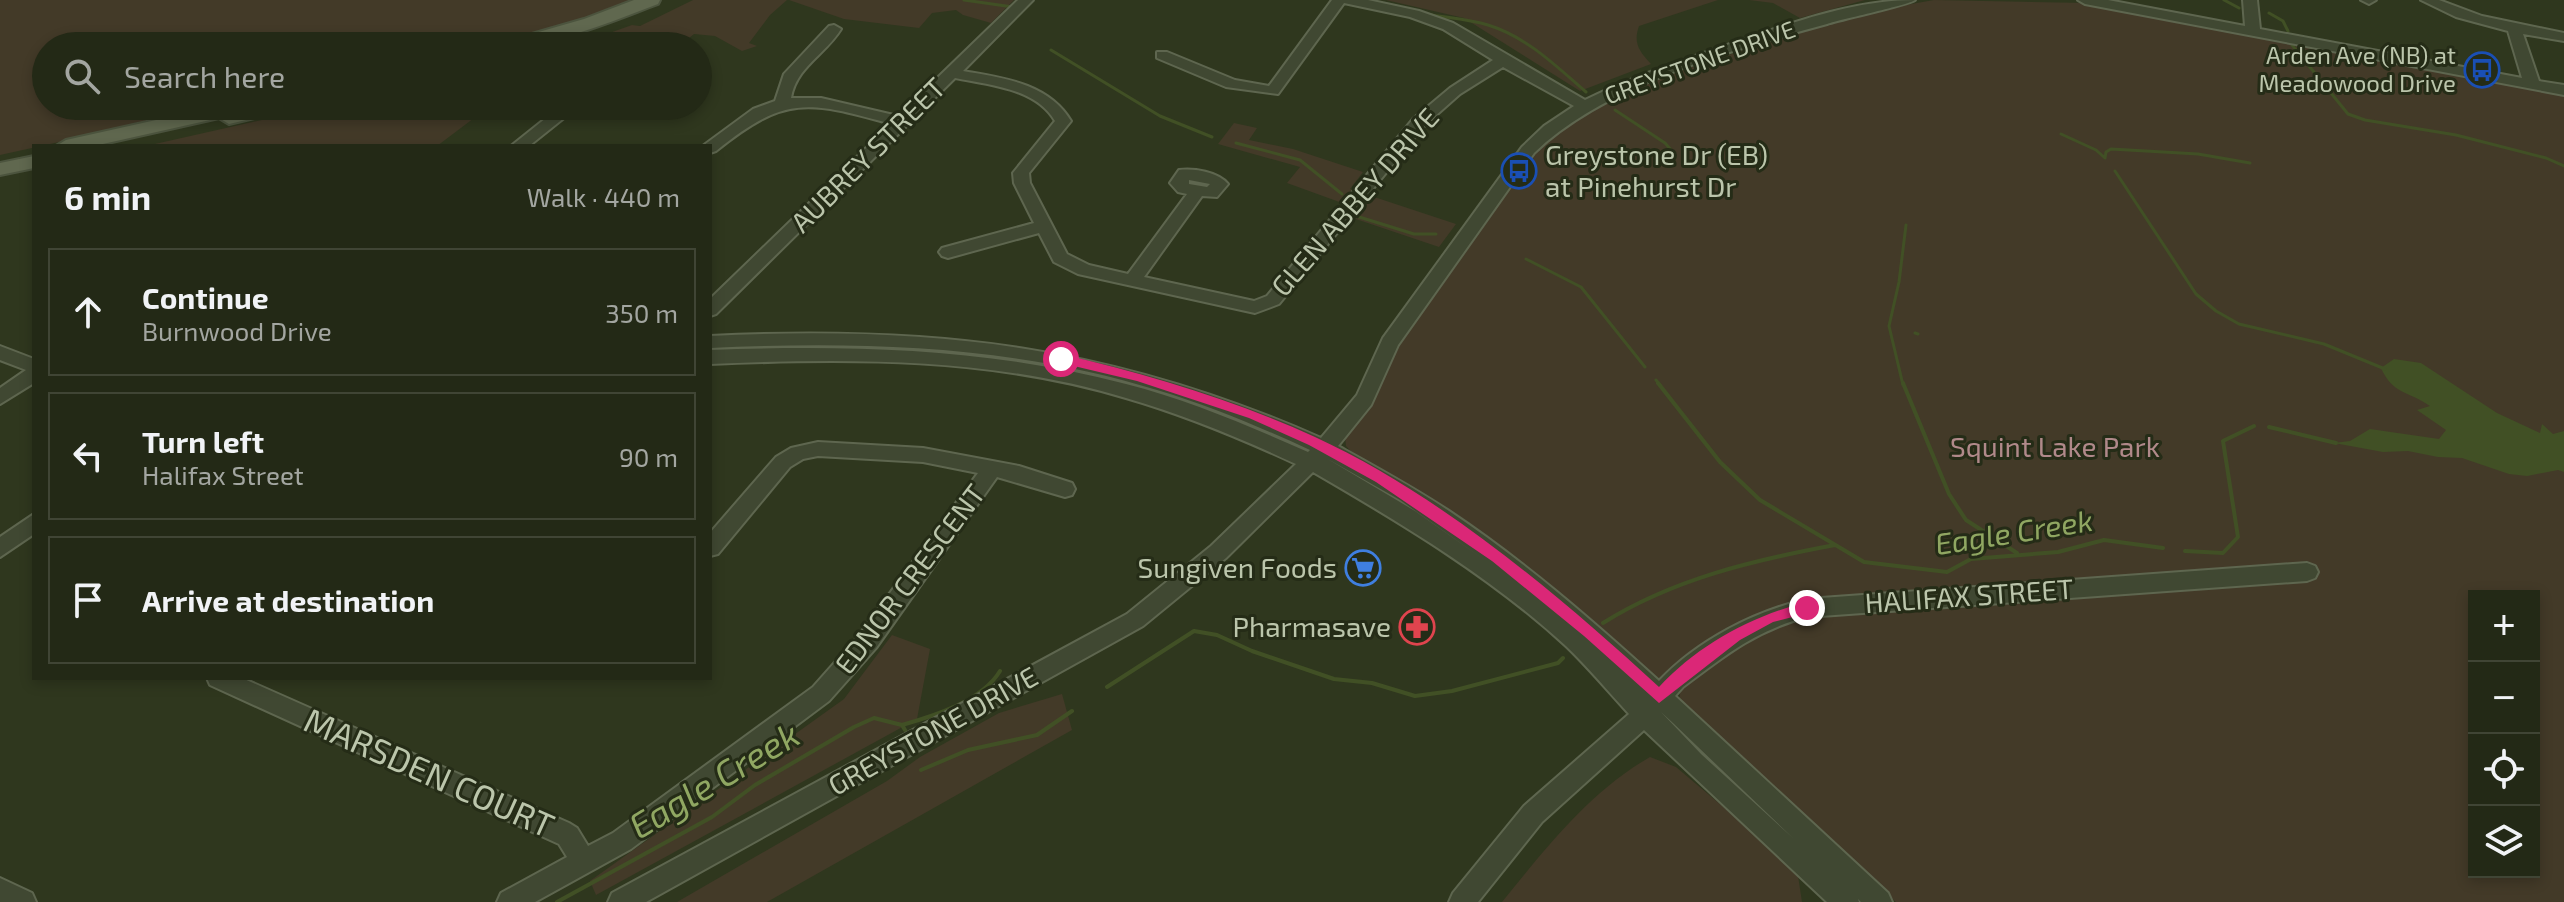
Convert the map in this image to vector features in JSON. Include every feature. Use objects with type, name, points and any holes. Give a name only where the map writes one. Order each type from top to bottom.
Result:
[{"type":"main road","points":[[560,32],[651,0]]},
{"type":"main road","points":[[581,32],[672,0]]},
{"type":"main road","points":[[75,144],[183,120]]},
{"type":"main road","points":[[114,144],[221,120]]},
{"type":"main road","points":[[0,161],[32,153]]},
{"type":"main road","points":[[0,169],[32,162]]},
{"type":"street","name":"AUBREY STREET","points":[[712,308],[1026,0]]},
{"type":"street","points":[[1162,55],[1239,87],[1273,91],[1339,0]]},
{"type":"street","points":[[1348,0],[1439,22],[1585,106]]},
{"type":"street","name":"GREYSTONE DRIVE","points":[[621,902],[1135,620],[1178,589],[1260,516],[1313,451],[1371,388],[1378,365],[1504,180],[1550,129],[1585,106],[1632,83],[1774,34],[1881,4],[1908,0]]},
{"type":"street","points":[[2085,0],[2564,90]]},
{"type":"street","points":[[2250,0],[2253,30]]},
{"type":"street","points":[[2428,0],[2461,16],[2564,37]]},
{"type":"street","points":[[2514,28],[2532,84]]},
{"type":"street","points":[[783,101],[785,82],[793,70],[830,39],[834,29]]},
{"type":"street","name":"GLEN ABBEY DRIVE","points":[[951,73],[1035,94],[1059,110],[1063,121],[1058,130],[1021,173],[1022,183],[1060,258],[1069,265],[1240,306],[1266,305],[1273,300],[1419,122],[1455,91],[1502,61]]},
{"type":"street","points":[[712,146],[745,118],[783,101],[830,103],[902,122]]},
{"type":"street","points":[[522,144],[553,120]]},
{"type":"street","points":[[1133,280],[1197,191]]},
{"type":"street","points":[[948,252],[1043,226]]},
{"type":"street","points":[[712,342],[845,336],[906,338],[1013,350],[1110,369],[1253,415],[1313,451],[1482,568],[1651,705],[1879,902]]},
{"type":"street","points":[[0,353],[32,365]]},
{"type":"street","points":[[712,357],[755,353],[895,353],[1002,364],[1095,383],[1170,403],[1313,451]]},
{"type":"street","points":[[0,397],[32,375]]},
{"type":"street","points":[[712,545],[774,459],[818,449],[923,455],[1019,474],[1065,489]]},
{"type":"street","name":"EDNOR CRESCENT","points":[[510,902],[653,820],[835,680],[868,641],[992,469]]},
{"type":"street","points":[[0,549],[32,524]]},
{"type":"street","name":"HALIFAX STREET","points":[[1462,902],[1533,814],[1630,729],[1675,680],[1735,636],[1770,617],[1807,608],[2307,572]]},
{"type":"street","name":"MARSDEN COURT","points":[[222,680],[560,831],[568,836],[584,862]]},
{"type":"street","points":[[1651,705],[1846,902]]},
{"type":"street","points":[[0,890],[23,902]]},
{"type":"green space","points":[[0,0],[638,0],[548,32],[32,32],[32,120],[159,120],[50,144],[32,144],[32,148],[0,155]]},
{"type":"green space","points":[[693,0],[787,0],[770,15],[749,43],[757,46],[742,51],[712,36],[712,32],[612,32],[632,25],[640,26]]},
{"type":"green space","points":[[789,0],[1014,0],[991,23],[956,10],[932,13],[919,28],[844,19]]},
{"type":"green space","points":[[1386,0],[1718,0],[1639,26],[1638,46],[1651,64],[1580,91],[1464,18]]},
{"type":"green space","points":[[1749,0],[1865,0],[1800,18],[1773,3]]},
{"type":"green space","name":"Squint Lake Park","points":[[1934,0],[2086,3],[2564,93],[2564,902],[1896,902],[1683,709],[1679,702],[1680,693],[1662,680],[1654,680],[1356,457],[1346,446],[1345,436],[1393,352],[1529,157],[1565,125],[1629,89],[1855,14]]},
{"type":"green space","points":[[262,120],[471,120],[440,144],[155,144]]},
{"type":"green space","points":[[1234,123],[1257,128],[1249,140],[1293,149],[1363,172],[1350,189],[1456,224],[1439,247],[1350,217],[1356,208],[1287,183],[1300,167],[1218,144]]},
{"type":"green space","points":[[892,635],[930,649],[917,719],[596,895],[590,881],[844,699]]},
{"type":"green space","points":[[1062,694],[1072,730],[767,902],[677,902],[999,713]]},
{"type":"green space","points":[[1650,757],[1676,767],[1797,869],[1802,902],[1502,902],[1588,804]]},
{"type":"shaded area","points":[[2394,359],[2421,363],[2497,413],[2540,433],[2542,424],[2553,434],[2564,431],[2564,472],[2558,470],[2527,476],[2509,474],[2462,458],[2408,451],[2383,452],[2334,443],[2350,441],[2370,429],[2439,439],[2446,430],[2417,410],[2430,406],[2396,388],[2386,377],[2381,368]]},
{"type":"waterway","points":[[964,0],[1013,7]]},
{"type":"waterway","points":[[2224,0],[2239,8]]},
{"type":"waterway","points":[[2269,13],[2283,21],[2288,31]]},
{"type":"waterway","points":[[1426,14],[1473,21],[1502,30],[1540,53],[1586,92]]},
{"type":"waterway","points":[[2292,45],[2348,114],[2365,120],[2456,135],[2546,158],[2564,166]]},
{"type":"waterway","points":[[1051,50],[1160,116],[1212,137]]},
{"type":"waterway","points":[[1615,110],[1665,143],[1672,151]]},
{"type":"waterway","points":[[2061,134],[2096,150],[2105,158],[2106,152],[2111,149],[2198,154],[2250,163]]},
{"type":"waterway","points":[[1236,143],[1300,160],[1342,194]]},
{"type":"waterway","points":[[2115,171],[2196,294],[2216,311],[2239,324],[2324,344],[2385,369]]},
{"type":"waterway","points":[[1356,216],[1414,234],[1436,234]]},
{"type":"waterway","points":[[1903,385],[1889,326],[1899,282],[1906,225]]},
{"type":"waterway","points":[[1526,259],[1581,287],[1645,367]]},
{"type":"waterway","points":[[1656,380],[1660,385]]},
{"type":"waterway","name":"Eagle Creek","points":[[1658,383],[1720,462],[1760,500],[1864,562],[1947,572],[1971,559],[2058,552],[2104,540],[2163,548]]},
{"type":"waterway","points":[[1903,383],[1949,494],[1966,520],[2017,553]]},
{"type":"waterway","name":"Eagle Creek","points":[[2185,551],[2223,553],[2238,537],[2223,441],[2254,426]]},
{"type":"waterway","name":"Eagle Creek","points":[[2269,427],[2336,443]]},
{"type":"waterway","name":"Eagle Creek","points":[[1603,623],[1657,594],[1715,573],[1835,545]]},
{"type":"waterway","name":"Eagle Creek","points":[[1107,687],[1194,631],[1217,635],[1252,651],[1334,679],[1372,683],[1415,696],[1452,691],[1558,663],[1563,658]]},
{"type":"waterway","points":[[902,725],[970,699],[992,682],[1000,671]]},
{"type":"waterway","name":"Eagle Creek","points":[[921,770],[968,750],[1037,735],[1072,711]]},
{"type":"waterway","name":"Eagle Creek","points":[[557,902],[712,817],[755,785],[854,727],[874,718],[902,725]]},
{"type":"waterway","name":"Eagle Creek","points":[[902,725],[905,730]]},
{"type":"place","name":"Arden Ave (NB) at Meadowood Drive","points":[[2482,70]]},
{"type":"place","name":"Greystone Dr (EB) at Pinehurst Dr","points":[[1519,171]]},
{"type":"place","name":"Sungiven Foods","points":[[1363,568]]},
{"type":"place","name":"Pharmasave","points":[[1417,627]]},
{"type":"route","points":[[1061,359],[1139,377],[1253,415],[1314,442],[1381,478],[1497,557],[1589,632],[1659,697],[1675,680],[1735,636],[1770,617],[1807,608]]}]
